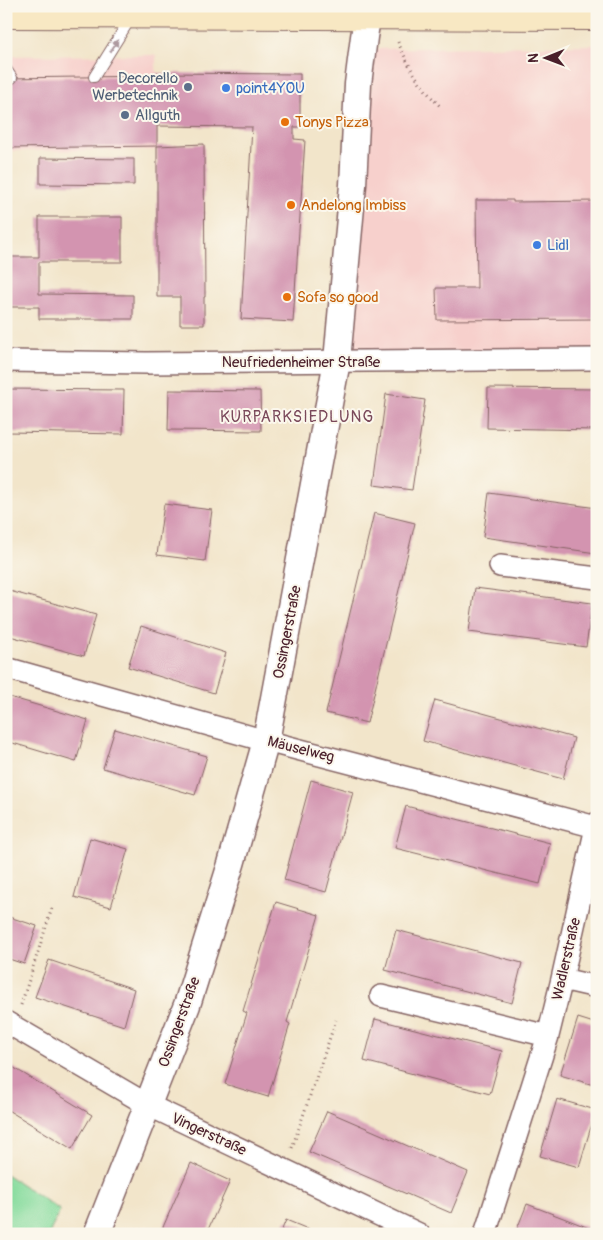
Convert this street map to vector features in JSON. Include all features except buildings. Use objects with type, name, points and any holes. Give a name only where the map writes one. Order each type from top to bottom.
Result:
[{"type":"main road","points":[[6,14],[369,11],[597,16]]},
{"type":"street","name":"Ossingerstraße","points":[[98,1234],[186,1005],[266,741],[337,361],[352,194],[358,84],[369,11]]},
{"type":"street","name":"Neufriedenheimer Straße","points":[[6,361],[146,363],[597,359]]},
{"type":"street","points":[[500,566],[597,578]]},
{"type":"street","name":"Mäuselweg","points":[[6,668],[266,741],[596,825]]},
{"type":"street","name":"Wadlerstraße","points":[[485,1234],[548,1036],[596,825]]},
{"type":"street","points":[[562,979],[597,987]]},
{"type":"street","points":[[381,996],[548,1036]]},
{"type":"street","name":"Vingerstraße","points":[[10,1024],[148,1105],[419,1234]]},
{"type":"lane","points":[[94,77],[133,14]]},
{"type":"path","points":[[396,38],[406,62],[426,93],[442,108]]},
{"type":"path","points":[[10,1024],[52,908]]},
{"type":"path","points":[[285,1170],[336,1020]]},
{"type":"shaded area","points":[[597,45],[597,355],[350,356],[374,49]]},
{"type":"shaded area","points":[[156,55],[157,150],[6,151],[6,56]]},
{"type":"green space","points":[[6,1174],[60,1210],[49,1234],[6,1234]]},
{"type":"place","name":"Decorello Werbetechnik","points":[[188,87]]},
{"type":"place","name":"point4YOU","points":[[226,88]]},
{"type":"place","name":"Allguth","points":[[125,115]]},
{"type":"place","name":"Tonys Pizza","points":[[285,122]]},
{"type":"place","name":"Andelong Imbiss","points":[[291,205]]},
{"type":"place","name":"Lidl","points":[[537,245]]},
{"type":"place","name":"Sofa so good","points":[[287,297]]},
{"type":"district","name":"KURPARKSIEDLUNG","points":[[297,416]]}]
